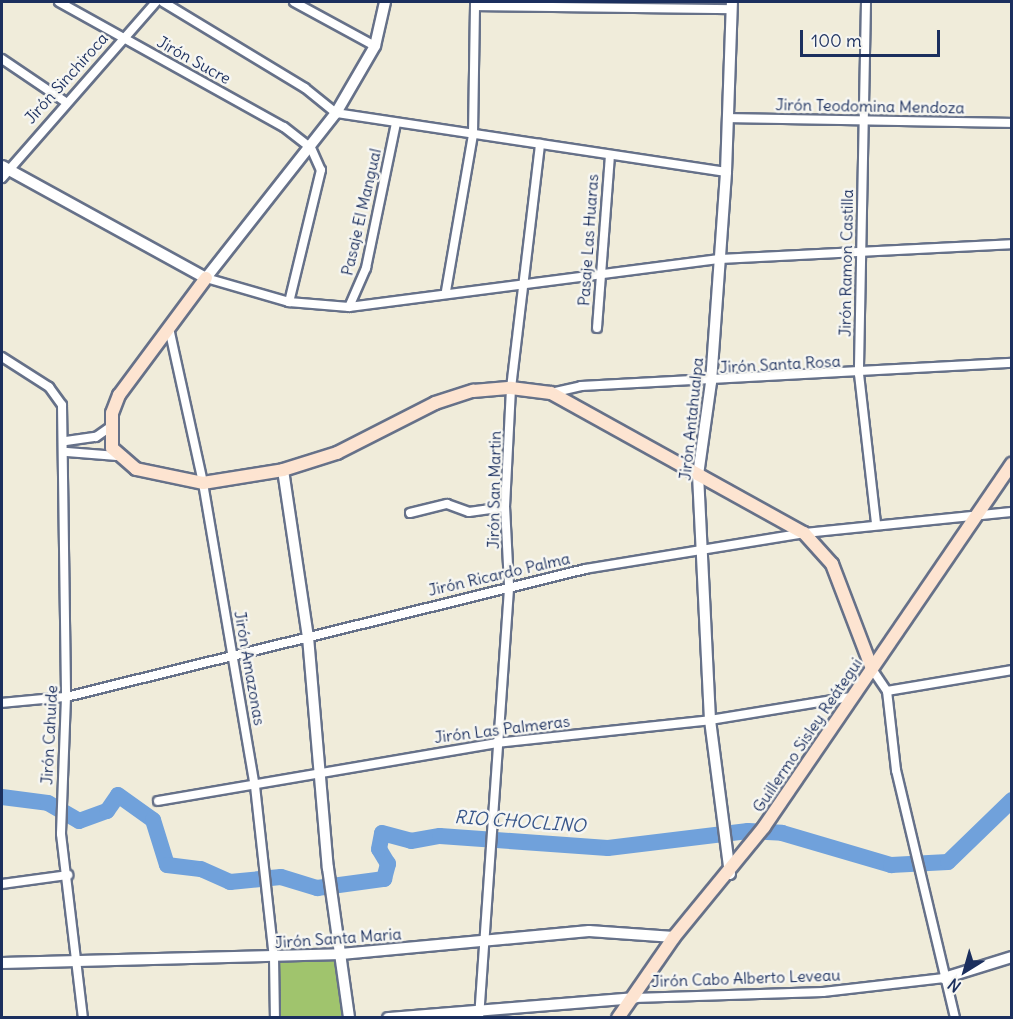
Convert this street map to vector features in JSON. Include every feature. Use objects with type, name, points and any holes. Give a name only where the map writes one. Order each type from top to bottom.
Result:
[{"type":"main road","points":[[206,278],[119,395],[109,428],[117,456],[158,476],[203,483],[283,470],[337,453],[435,403],[511,388],[551,393],[804,533],[832,564],[872,669]]},
{"type":"main road","name":"Guillermo Sisley Reátegui","points":[[618,1017],[634,998],[674,937],[730,874],[764,827],[851,697],[979,514],[1011,463]]},
{"type":"street","name":"Jirón Sucre","points":[[59,2],[284,127],[311,148]]},
{"type":"street","name":"Jirón Sinchiroca","points":[[3,171],[156,2]]},
{"type":"street","points":[[163,2],[305,88],[336,113],[726,172]]},
{"type":"street","points":[[294,2],[375,46]]},
{"type":"street","points":[[206,278],[311,148],[336,113],[375,46],[385,2]]},
{"type":"street","name":"Jirón Ramon Castilla","points":[[866,2],[861,122],[862,252],[859,374],[876,524]]},
{"type":"street","points":[[446,291],[473,134],[475,4],[732,5]]},
{"type":"street","name":"Jirón Antahualpa","points":[[730,874],[710,720],[698,475],[711,382],[726,172],[732,5]]},
{"type":"street","points":[[2,59],[64,101]]},
{"type":"street","name":"Jirón Teodomina Mendoza","points":[[729,118],[1011,123]]},
{"type":"street","name":"Pasaje El Mangual","points":[[349,307],[366,268],[396,123]]},
{"type":"street","name":"Jirón San Martin","points":[[479,1014],[495,743],[510,585],[505,507],[511,388],[540,144]]},
{"type":"street","points":[[289,302],[321,170],[311,148]]},
{"type":"street","name":"Pasaje Las Huaras","points":[[597,328],[598,277],[610,155]]},
{"type":"street","points":[[3,171],[206,278],[289,302],[349,307],[401,303],[446,291],[522,286],[719,259],[1011,244]]},
{"type":"street","name":"Jirón Amazonas","points":[[169,328],[203,483],[255,786],[261,862],[274,957],[275,1017]]},
{"type":"street","name":"Jirón Cahuide","points":[[2,357],[58,396],[66,441],[66,697],[61,834],[68,875],[83,1017]]},
{"type":"street","name":"Jirón Santa Rosa","points":[[551,393],[581,386],[711,382],[1011,363]]},
{"type":"street","points":[[66,441],[96,437],[109,428]]},
{"type":"street","points":[[67,452],[117,456]]},
{"type":"street","points":[[283,470],[308,637],[328,868],[349,1017]]},
{"type":"street","points":[[410,513],[447,504],[469,512],[505,507]]},
{"type":"street","name":"Jirón Ricardo Palma","points":[[2,703],[66,697],[232,657],[510,585],[701,548],[876,524],[1011,512]]},
{"type":"street","points":[[872,669],[887,691],[896,770],[913,849],[955,1017]]},
{"type":"street","points":[[887,691],[1011,670]]},
{"type":"street","name":"Jirón Las Palmeras","points":[[158,801],[255,786],[318,771],[495,743],[710,720],[851,697]]},
{"type":"street","points":[[2,884],[68,875]]},
{"type":"street","name":"Jirón Santa Maria","points":[[2,963],[341,954],[589,931],[674,937]]},
{"type":"street","name":"Jirón Cabo Alberto Leveau","points":[[388,1017],[479,1014],[634,998],[823,992],[944,978],[1011,957]]},
{"type":"green space","points":[[277,961],[341,961],[341,1017],[277,1017]]},
{"type":"waterway","name":"RIO CHOCLINO","points":[[2,797],[48,803],[79,821],[107,811],[118,795],[153,820],[167,865],[201,869],[230,882],[281,877],[317,888],[384,879],[388,864],[379,849],[382,833],[411,841],[440,836],[608,848],[748,831],[782,833],[891,865],[948,862],[1012,800]]}]
